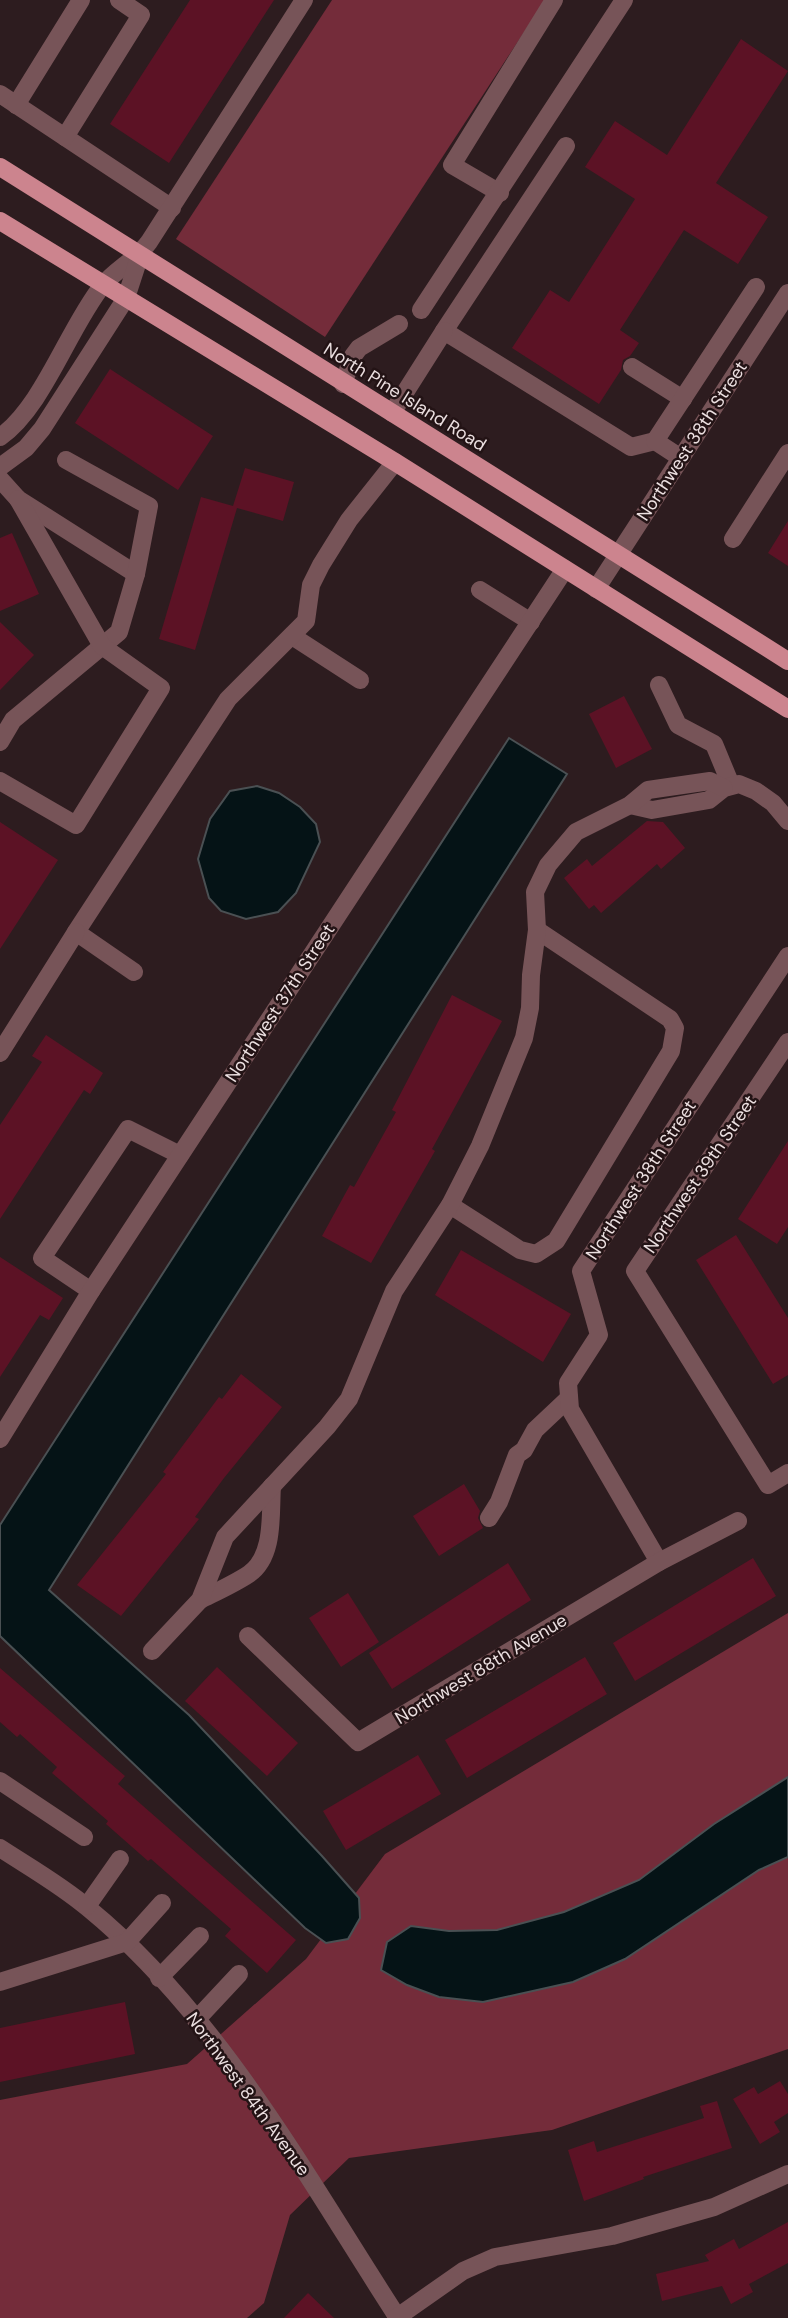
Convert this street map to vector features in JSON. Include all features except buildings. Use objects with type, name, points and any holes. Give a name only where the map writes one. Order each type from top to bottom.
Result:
[{"type":"main road","name":"North Pine Island Road","points":[[0,167],[788,661]]},
{"type":"main road","points":[[0,221],[395,462],[788,709]]},
{"type":"street","points":[[16,105],[81,0]]},
{"type":"street","points":[[65,137],[141,15],[118,0]]},
{"type":"street","points":[[0,467],[26,448],[42,429],[126,298],[140,255],[304,0]]},
{"type":"street","points":[[500,193],[452,165],[554,0]]},
{"type":"street","points":[[421,310],[624,0]]},
{"type":"street","points":[[0,94],[172,208]]},
{"type":"street","points":[[393,413],[566,146]]},
{"type":"street","points":[[0,437],[12,429],[32,403],[103,284],[140,255]]},
{"type":"street","points":[[444,331],[631,447],[655,441],[756,286]]},
{"type":"street","name":"Northwest 38th Street","points":[[596,589],[788,293]]},
{"type":"street","points":[[343,384],[353,356],[359,348],[399,324]]},
{"type":"street","points":[[632,367],[683,399]]},
{"type":"street","points":[[655,441],[681,458]]},
{"type":"street","points":[[733,539],[788,453]]},
{"type":"street","points":[[0,742],[13,720],[119,632],[136,574],[149,506],[66,460]]},
{"type":"street","points":[[0,1053],[228,699],[306,621],[311,584],[321,565],[349,520],[395,462]]},
{"type":"street","points":[[0,479],[18,499],[102,646],[161,688],[76,825],[0,781]]},
{"type":"street","points":[[18,499],[136,574]]},
{"type":"street","name":"Northwest 37th Street","points":[[0,1438],[91,1291],[565,569]]},
{"type":"street","points":[[480,590],[531,622]]},
{"type":"street","points":[[292,636],[360,680]]},
{"type":"street","points":[[659,685],[678,725],[714,744],[727,786]]},
{"type":"street","points":[[200,1600],[225,1537],[327,1427],[349,1399],[394,1291],[450,1205],[480,1146],[524,1038],[530,1008],[537,930],[535,892],[548,864],[576,832],[630,805],[652,810],[709,800],[727,786],[739,784],[756,791],[773,803],[788,821]]},
{"type":"street","points":[[450,1205],[520,1250],[536,1254],[556,1241],[671,1051],[675,1028],[670,1019],[537,930]]},
{"type":"street","points":[[76,932],[134,972]]},
{"type":"street","name":"Northwest 38th Street","points":[[569,1398],[568,1383],[600,1335],[581,1271],[788,956]]},
{"type":"street","name":"Northwest 39th Street","points":[[788,1042],[635,1271],[768,1485],[788,1473]]},
{"type":"street","points":[[91,1291],[42,1258],[128,1129],[180,1155]]},
{"type":"street","points":[[489,1518],[499,1502],[517,1455],[524,1450],[535,1430],[569,1398]]},
{"type":"street","points":[[569,1398],[570,1409],[659,1562]]},
{"type":"street","points":[[152,1651],[200,1600],[251,1573],[264,1555],[269,1535],[272,1486]]},
{"type":"street","name":"Northwest 88th Avenue","points":[[248,1636],[358,1742],[659,1562],[737,1521]]},
{"type":"street","points":[[0,1781],[84,1837]]},
{"type":"street","name":"Northwest 84th Avenue","points":[[0,1848],[86,1906],[127,1942],[196,2020],[282,2136],[397,2318]]},
{"type":"street","points":[[86,1906],[120,1858]]},
{"type":"street","points":[[0,1982],[127,1942],[162,1903]]},
{"type":"street","points":[[159,1978],[200,1936]]},
{"type":"street","points":[[196,2020],[239,1974]]},
{"type":"street","points":[[397,2318],[463,2271],[495,2257],[612,2236],[714,2207],[788,2174]]},
{"type":"shaded area","points":[[332,0],[545,0],[325,337],[176,239]]},
{"type":"shaded area","points":[[509,738],[567,774],[49,1590],[189,1715],[359,1898],[360,1918],[348,1939],[326,1943],[305,1928],[0,1636],[0,1525]]},
{"type":"shaded area","points":[[257,786],[279,793],[300,807],[316,824],[320,842],[296,893],[278,912],[246,919],[221,911],[209,898],[198,859],[210,819],[230,791]]},
{"type":"shaded area","points":[[788,1613],[788,2049],[552,2130],[349,2158],[290,2215],[264,2303],[247,2318],[0,2318],[0,2100],[187,2064],[306,1959],[385,1854]]},
{"type":"shaded area","points":[[788,1777],[788,1857],[759,1870],[625,1959],[573,1982],[483,2002],[439,1997],[407,1985],[381,1970],[387,1942],[411,1926],[449,1931],[497,1930],[564,1912],[639,1880],[714,1824]]}]
